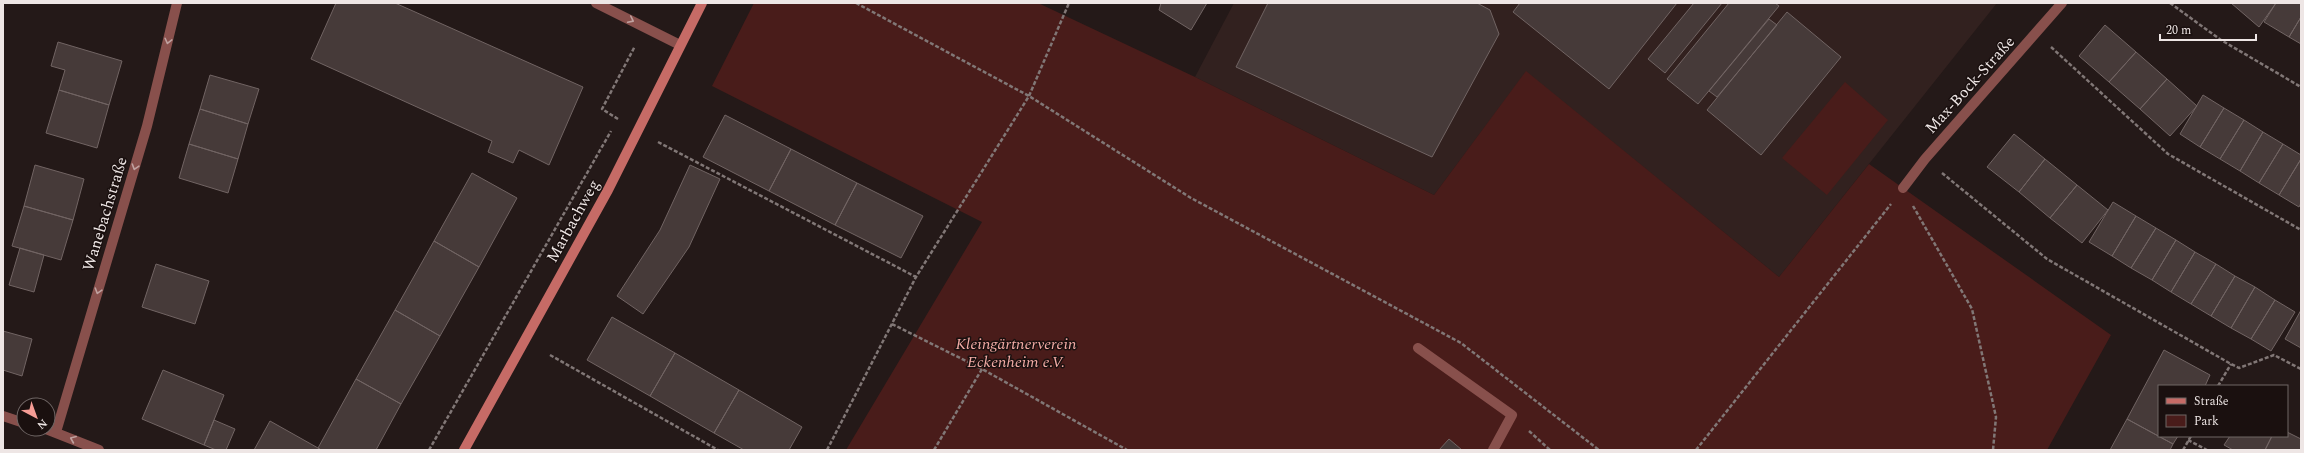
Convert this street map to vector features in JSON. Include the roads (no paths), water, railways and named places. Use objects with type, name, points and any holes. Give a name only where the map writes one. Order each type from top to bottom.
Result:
[{"type":"main road","name":"Marbachweg","points":[[464,450],[608,190],[680,44],[702,3]]},
{"type":"street","name":"Wanebachstraße","points":[[56,432],[147,126],[177,3]]},
{"type":"street","points":[[596,3],[680,44]]},
{"type":"street","name":"Max-Bock-Straße","points":[[1903,188],[1925,159],[2062,3]]},
{"type":"street","points":[[1418,348],[1512,415],[1493,450]]},
{"type":"street","points":[[3,416],[16,420]]},
{"type":"street","points":[[56,432],[99,450]]},
{"type":"park label","name":"Kleingärtnerverein Eckenheim e.V.","points":[[1016,353]]}]
